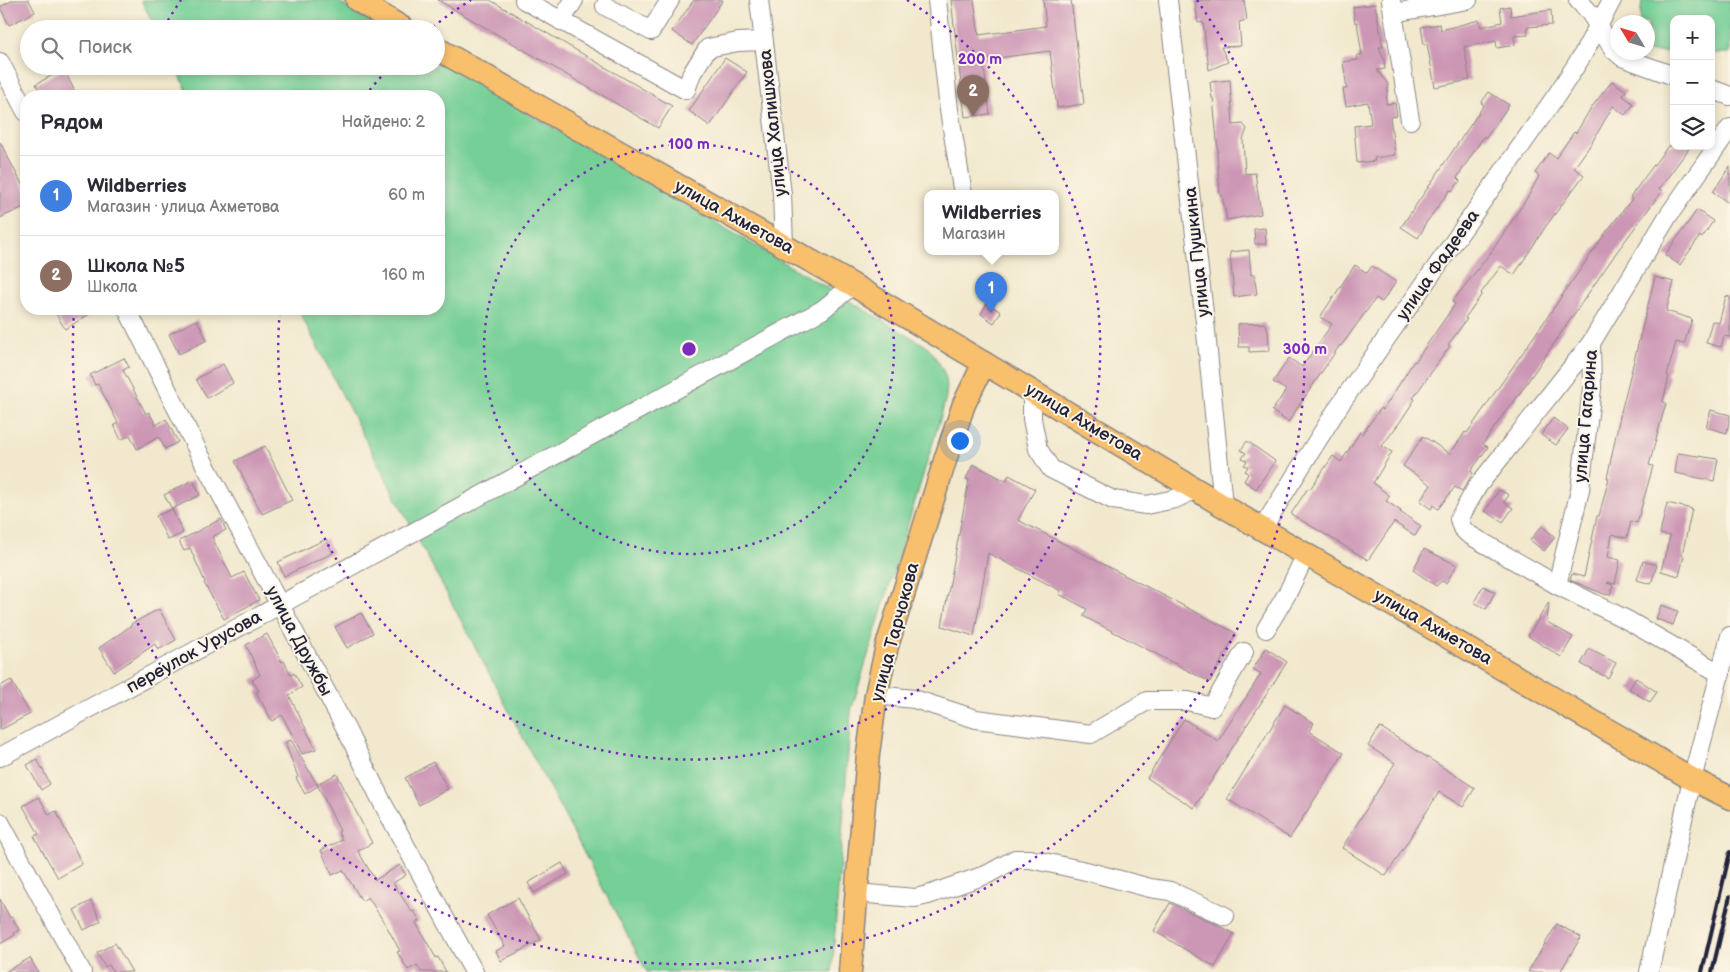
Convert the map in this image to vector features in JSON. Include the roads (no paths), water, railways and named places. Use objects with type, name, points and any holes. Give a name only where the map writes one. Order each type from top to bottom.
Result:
[{"type":"main road","points":[[357,0],[382,8],[395,20]]},
{"type":"main road","name":"улица Ахметова","points":[[445,53],[853,285],[1262,529],[1692,779],[1730,798]]},
{"type":"main road","name":"улица Тарчокова","points":[[850,972],[868,754],[876,695],[887,646],[948,451],[964,404],[984,362]]},
{"type":"street","points":[[524,0],[686,90],[692,73],[708,48],[738,42],[764,41]]},
{"type":"street","points":[[561,21],[574,0]]},
{"type":"street","name":"улица Халишхова","points":[[759,0],[782,194],[784,246]]},
{"type":"street","points":[[937,0],[949,110],[962,190]]},
{"type":"street","name":"улица Пушкина","points":[[1168,0],[1205,322],[1223,505]]},
{"type":"street","points":[[1410,120],[1392,7],[1426,6],[1468,0]]},
{"type":"street","points":[[1578,0],[1599,26],[1609,44],[1622,57],[1670,75]]},
{"type":"street","name":"улица Фадеева","points":[[1262,529],[1339,406],[1558,93],[1582,56],[1612,0]]},
{"type":"street","points":[[603,2],[651,31],[668,1]]},
{"type":"street","points":[[0,62],[20,100]]},
{"type":"street","points":[[1715,90],[1730,96]]},
{"type":"street","name":"улица Гагарина","points":[[1557,585],[1583,470],[1592,388],[1592,343],[1658,233],[1730,128]]},
{"type":"street","name":"переулок Урусова","points":[[0,757],[822,310],[853,285]]},
{"type":"street","name":"улица Дружбы","points":[[130,315],[201,457],[382,802],[474,972]]},
{"type":"street","points":[[1592,343],[1477,486],[1459,520],[1462,528],[1468,534],[1557,585],[1620,616],[1721,674]]},
{"type":"street","points":[[1032,391],[1032,419],[1038,449],[1052,469],[1113,500],[1146,505],[1176,499],[1196,489]]},
{"type":"street","points":[[1266,629],[1288,592],[1306,554]]},
{"type":"street","points":[[1648,972],[1692,779],[1730,636]]},
{"type":"street","points":[[876,695],[914,699],[976,718],[1091,734],[1147,701],[1188,701],[1212,707],[1244,652]]},
{"type":"street","points":[[0,822],[82,972]]},
{"type":"street","points":[[856,894],[915,898],[988,874],[1014,859],[1030,859],[1086,870],[1150,888],[1170,891],[1225,916]]},
{"type":"railway","points":[[1702,972],[1730,852]]},
{"type":"railway","points":[[1712,972],[1730,896]]},
{"type":"place","name":"Школа №5","points":[[973,116]]},
{"type":"place","name":"Wildberries","points":[[991,313]]}]
